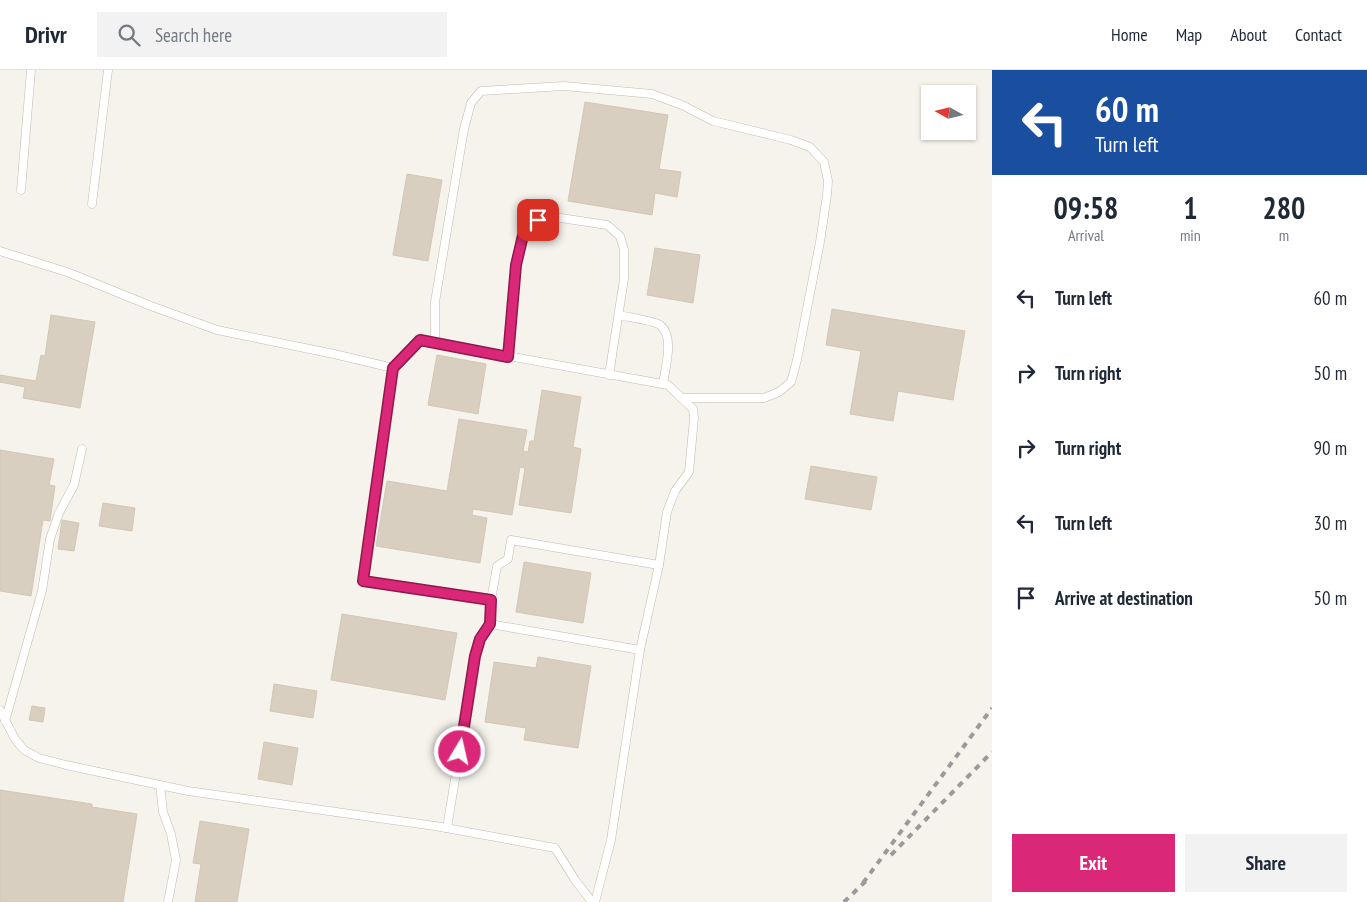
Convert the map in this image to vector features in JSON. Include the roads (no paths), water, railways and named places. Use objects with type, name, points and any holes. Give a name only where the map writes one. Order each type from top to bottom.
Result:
[{"type":"lane","points":[[20,190],[31,70]]},
{"type":"lane","points":[[92,204],[108,70]]},
{"type":"lane","points":[[435,342],[435,302],[464,129],[471,103],[481,91],[564,86],[652,94],[682,105],[713,121],[791,140],[810,147],[824,162],[828,181],[820,242],[798,360],[790,382],[779,392],[764,398],[681,398]]},
{"type":"lane","points":[[508,357],[516,265],[524,231],[538,220],[554,217],[607,225],[620,236],[624,250],[624,279],[610,375]]},
{"type":"lane","points":[[0,251],[66,272],[217,330],[393,368]]},
{"type":"lane","points":[[619,315],[660,324],[666,333],[668,349],[663,384]]},
{"type":"lane","points":[[491,600],[363,581],[393,368],[420,340],[668,385],[693,409],[694,418],[689,472],[675,491],[667,512],[640,650],[611,840],[594,902]]},
{"type":"lane","points":[[5,721],[42,591],[50,539],[74,485],[82,448]]},
{"type":"lane","points":[[447,828],[475,656],[480,639],[490,624],[491,600],[497,566],[508,559],[511,540],[658,565]]},
{"type":"lane","points":[[490,624],[640,650]]},
{"type":"lane","points":[[0,710],[15,739],[24,750],[39,758],[188,791],[447,828],[555,848],[575,880],[594,902]]},
{"type":"lane","points":[[160,785],[163,812],[171,834],[176,860],[168,902]]},
{"type":"railway","points":[[863,883],[992,708]]},
{"type":"railway","points":[[891,855],[992,752]]},
{"type":"railway","points":[[844,902],[868,879]]}]
